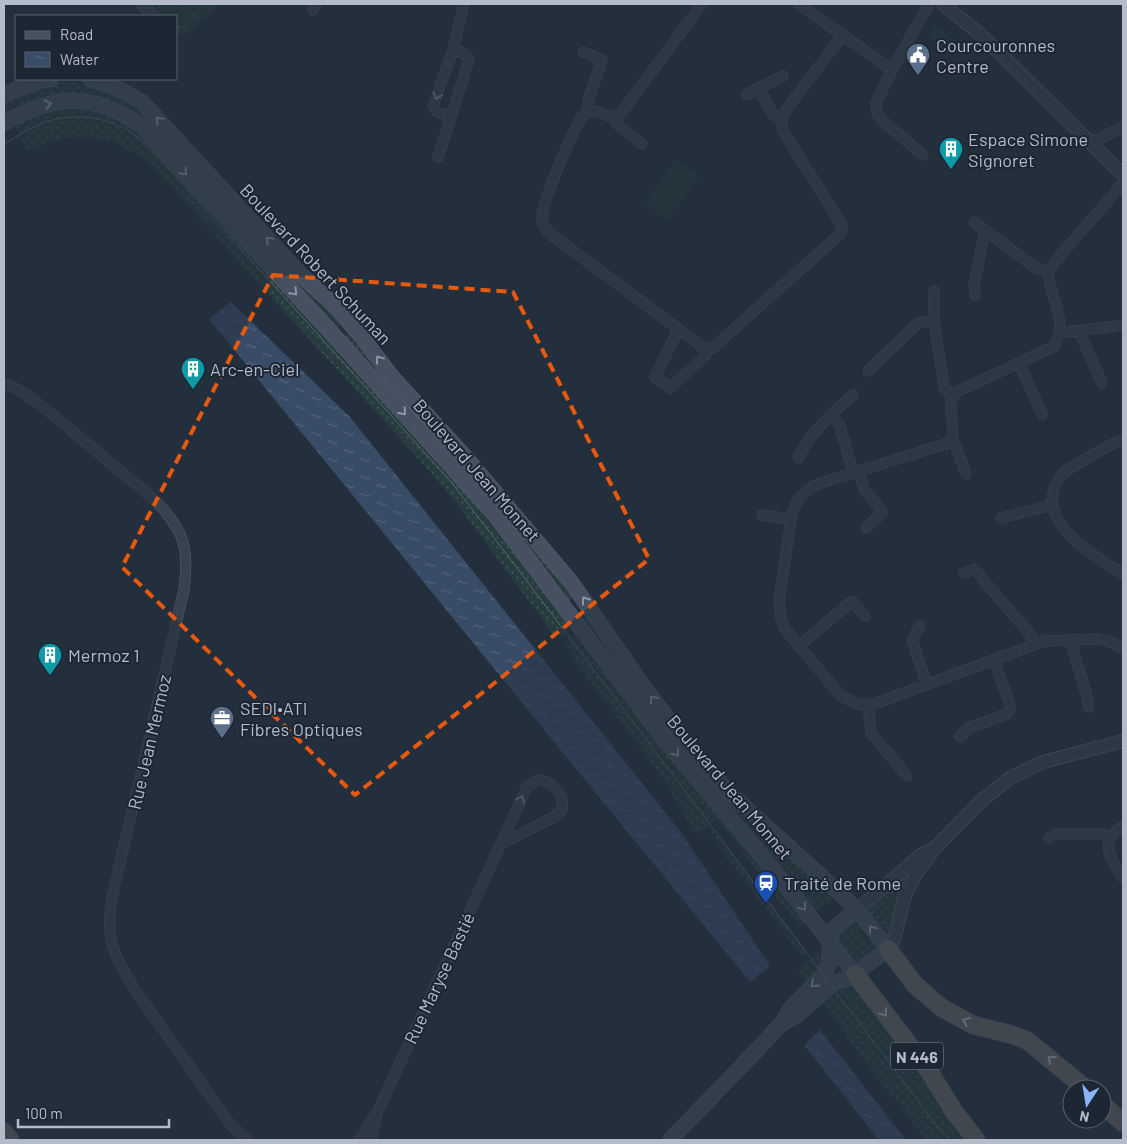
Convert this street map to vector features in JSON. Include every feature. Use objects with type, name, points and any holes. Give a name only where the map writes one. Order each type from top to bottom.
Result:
[{"type":"highway","points":[[888,949],[914,985],[942,1008],[973,1024],[1028,1041],[1074,1079]]},
{"type":"highway","name":"N 446","points":[[855,974],[929,1071],[953,1110],[976,1140]]},
{"type":"highway","points":[[1112,1113],[1123,1123]]},
{"type":"highway","points":[[4,1132],[10,1140]]},
{"type":"main road","points":[[4,95],[44,80]]},
{"type":"main road","name":"Boulevard Robert Schuman","points":[[94,80],[126,91],[142,102],[301,275],[333,304],[361,336],[393,378],[467,459],[571,582],[646,690],[728,792],[843,896],[888,949]]},
{"type":"main road","name":"Boulevard Jean Monnet","points":[[4,123],[38,106],[52,102],[84,101],[108,107],[126,115],[142,126],[328,329],[495,516],[663,738],[771,866],[855,974]]},
{"type":"main road","points":[[670,1140],[782,1023],[790,1009],[825,973],[829,964],[830,941],[833,929],[856,910]]},
{"type":"main road","points":[[782,1023],[796,1016],[835,982],[849,978],[888,949]]},
{"type":"street","points":[[140,4],[152,15]]},
{"type":"street","points":[[453,111],[446,115],[437,112],[433,106],[452,50],[464,4]]},
{"type":"street","points":[[612,117],[621,113],[702,4]]},
{"type":"street","points":[[799,4],[892,70]]},
{"type":"street","points":[[923,155],[883,121],[877,113],[876,103],[929,4]]},
{"type":"street","points":[[944,4],[981,35],[1123,175]]},
{"type":"street","points":[[642,144],[618,125],[612,117],[597,110],[588,112],[581,118],[576,127],[547,197],[542,212],[543,224],[552,236],[699,346],[712,348],[833,241],[842,230],[842,225],[783,131],[781,120],[786,110],[842,36]]},
{"type":"street","points":[[438,157],[469,59],[464,53],[452,50]]},
{"type":"street","points":[[583,52],[602,60],[588,101],[588,112]]},
{"type":"street","points":[[747,94],[783,76]]},
{"type":"street","points":[[758,88],[774,114],[781,120]]},
{"type":"street","points":[[1091,143],[1123,127]]},
{"type":"street","points":[[1048,272],[1123,183]]},
{"type":"street","points":[[974,222],[1036,268],[1048,272]]},
{"type":"street","points":[[975,295],[974,285],[985,231]]},
{"type":"street","points":[[952,396],[963,388],[1053,347],[1059,333],[1060,323],[1048,272]]},
{"type":"street","points":[[934,291],[934,320],[944,388],[952,396],[953,438],[966,474]]},
{"type":"street","points":[[868,371],[918,323],[934,320]]},
{"type":"street","points":[[1059,333],[1123,325]]},
{"type":"street","points":[[678,330],[655,377],[670,388],[705,356],[708,348]]},
{"type":"street","points":[[1079,331],[1102,383]]},
{"type":"street","points":[[1019,363],[1042,414]]},
{"type":"street","name":"Rue Jean Mermoz","points":[[4,384],[25,394],[152,497],[168,515],[181,535],[186,570],[184,590],[112,897],[109,922],[110,937],[120,967],[135,990],[230,1124],[248,1140]]},
{"type":"street","points":[[798,458],[803,446],[853,395]]},
{"type":"street","points":[[832,416],[840,426],[856,473],[866,491],[883,512],[866,528]]},
{"type":"street","points":[[953,438],[941,447],[811,487],[798,499],[793,508],[791,519],[779,610],[784,628],[841,696],[849,701],[868,705],[1036,644],[1070,639],[1108,641],[1123,648]]},
{"type":"street","points":[[1123,440],[1101,450],[1060,476],[1055,483],[1052,493],[1052,506],[1059,524],[1067,533],[1097,557],[1123,574]]},
{"type":"street","points":[[1001,518],[1052,506]]},
{"type":"street","points":[[762,515],[791,519]]},
{"type":"street","points":[[964,573],[974,569],[1029,633],[1036,644]]},
{"type":"street","points":[[799,646],[852,601],[865,616]]},
{"type":"street","points":[[920,626],[912,640],[927,685]]},
{"type":"street","points":[[1070,639],[1085,687],[1089,707]]},
{"type":"street","points":[[960,737],[968,728],[1007,714],[1010,710],[1010,705],[994,660]]},
{"type":"street","points":[[868,705],[871,733],[907,776]]},
{"type":"street","points":[[888,949],[894,940],[906,895],[914,877],[935,848],[981,801],[1010,778],[1043,762],[1123,741]]},
{"type":"street","name":"Rue Maryse Bastié","points":[[359,1140],[377,1113],[527,787],[538,780],[552,784],[562,799],[562,810],[501,844]]},
{"type":"street","points":[[1123,826],[1111,837],[1108,850],[1109,857],[1123,878]]},
{"type":"street","points":[[1049,838],[1054,834],[1102,834],[1111,837]]},
{"type":"street","points":[[856,910],[921,855],[935,848]]},
{"type":"street","name":"Rue Maryse Bastié","points":[[371,1140],[377,1113]]},
{"type":"highlighted area","points":[[273,275],[513,292],[649,559],[355,795],[122,567]]},
{"type":"green space","points":[[144,4],[219,4],[213,13],[179,39],[178,15],[155,15]]},
{"type":"green space","points":[[935,25],[958,44],[949,56],[929,38]]},
{"type":"green space","points":[[66,82],[86,84],[103,89],[137,105],[321,299],[341,323],[337,328],[147,122],[127,108],[105,98],[82,93],[52,96],[8,115],[4,107],[4,101],[46,85]]},
{"type":"green space","points":[[85,107],[133,125],[461,483],[570,621],[566,624],[571,630],[561,638],[557,633],[554,635],[433,475],[152,166],[138,155],[123,147],[108,141],[92,138],[61,139],[44,144],[28,152],[13,124],[45,110]]},
{"type":"green space","points":[[676,159],[699,176],[667,220],[645,204]]},
{"type":"green space","points":[[350,333],[554,569],[573,598],[569,601],[566,600],[344,337]]},
{"type":"green space","points":[[588,615],[643,694],[835,896],[817,912],[787,873],[694,768],[581,620]]},
{"type":"green space","points":[[575,635],[597,665],[601,663],[806,922],[799,927],[717,819],[696,835],[662,777],[571,657],[574,655],[564,642]]},
{"type":"green space","points":[[715,830],[808,952],[802,957],[709,834]]},
{"type":"green space","points":[[904,877],[889,936],[867,909]]},
{"type":"green space","points":[[850,923],[858,924],[862,928],[859,930],[869,942],[871,940],[874,947],[872,952],[861,961],[854,960],[838,938],[839,934]]},
{"type":"green space","points":[[825,947],[824,964],[807,984],[797,970]]},
{"type":"green space","points":[[850,984],[856,986],[971,1140],[926,1140],[848,1040],[822,1000],[840,985]]},
{"type":"water","points":[[231,302],[349,416],[680,831],[770,966],[750,982],[209,319]]},
{"type":"water","points":[[820,1030],[906,1140],[879,1140],[804,1045]]},
{"type":"tram line","points":[[4,144],[31,128],[48,121],[72,117],[108,121],[129,131],[142,140],[452,483],[937,1126],[950,1140]]},
{"type":"place","name":"Courcouronnes Centre","points":[[918,76]]},
{"type":"place","name":"Espace Simone Signoret","points":[[951,170]]},
{"type":"place","name":"Arc-en-Ciel","points":[[193,390]]},
{"type":"place","name":"Mermoz 1","points":[[50,676]]},
{"type":"place","name":"SEDI•ATI Fibres Optiques","points":[[222,739]]},
{"type":"place","name":"Traité de Rome","points":[[766,904]]}]
